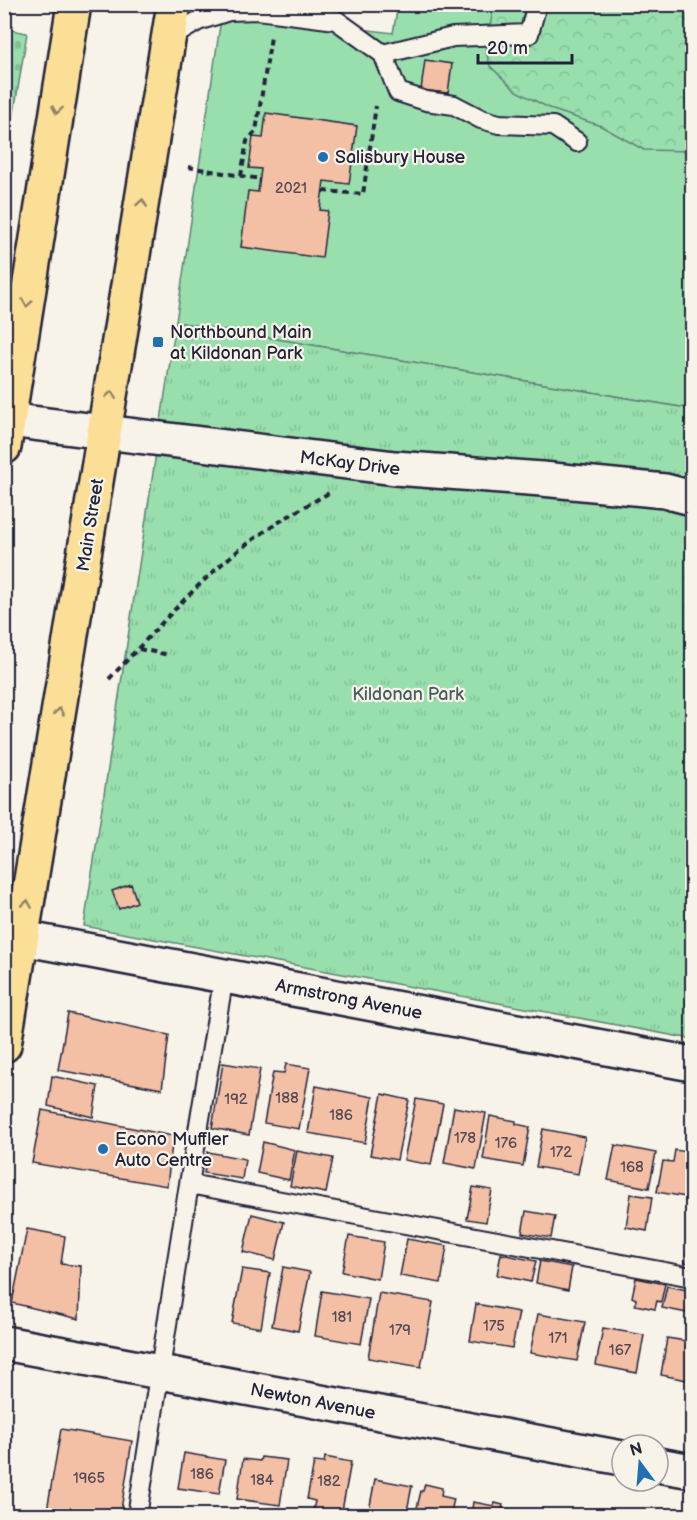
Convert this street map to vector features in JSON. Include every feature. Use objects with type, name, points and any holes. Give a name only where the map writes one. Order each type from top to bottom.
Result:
[{"type":"main road","points":[[6,434],[10,380],[74,4]]},
{"type":"main road","name":"Main Street","points":[[4,1045],[13,938],[105,434],[174,4]]},
{"type":"street","name":"McKay Drive","points":[[6,434],[105,434],[367,465],[665,491],[693,498]]},
{"type":"street","name":"Armstrong Avenue","points":[[13,938],[693,1064]]},
{"type":"street","name":"Newton Avenue","points":[[4,1343],[610,1456]]},
{"type":"street","points":[[670,1467],[693,1471]]},
{"type":"lane","points":[[384,54],[453,37],[529,34],[537,4]]},
{"type":"lane","points":[[168,39],[198,21],[229,10],[266,11],[336,20],[384,54],[398,92],[426,101],[454,105],[481,119],[499,124],[553,126],[577,142]]},
{"type":"lane","points":[[137,1515],[224,976]]},
{"type":"lane","points":[[189,1184],[693,1277]]},
{"type":"path","points":[[241,176],[248,141],[256,130],[266,11]]},
{"type":"path","points":[[323,191],[363,194],[384,54]]},
{"type":"path","points":[[188,167],[260,179]]},
{"type":"path","points":[[109,679],[229,558],[263,533],[338,488],[367,465]]},
{"type":"path","points":[[138,649],[169,655]]},
{"type":"green space","points":[[398,5],[692,5],[692,409],[176,322],[222,12],[393,33]]},
{"type":"green space","points":[[496,5],[692,5],[692,151],[644,150],[601,126],[553,110],[516,91],[490,66],[486,51],[493,9]]},
{"type":"green space","points":[[4,29],[27,33],[5,168]]},
{"type":"green space","name":"Kildonan Park","points":[[176,322],[692,409],[692,1039],[84,926]]},
{"type":"building","points":[[425,60],[452,64],[448,93],[421,90]]},
{"type":"building","points":[[266,113],[357,126],[349,184],[324,181],[320,210],[328,211],[322,258],[241,247],[248,191],[258,192],[261,169],[249,168],[253,137],[263,138]]},
{"type":"building","points":[[131,884],[137,902],[119,909],[112,891]]},
{"type":"building","points":[[68,1013],[169,1035],[162,1089],[58,1070]]},
{"type":"building","points":[[223,1063],[260,1069],[249,1135],[212,1128]]},
{"type":"building","points":[[286,1064],[310,1068],[299,1129],[264,1123],[273,1072],[284,1073]]},
{"type":"building","points":[[52,1076],[98,1086],[93,1117],[48,1106]]},
{"type":"building","points":[[316,1086],[373,1097],[365,1143],[308,1133]]},
{"type":"building","points":[[382,1094],[409,1100],[397,1160],[370,1155]]},
{"type":"building","points":[[416,1099],[443,1104],[431,1165],[404,1160]]},
{"type":"building","points":[[454,1107],[486,1113],[476,1169],[444,1163]]},
{"type":"building","name":"Econo Muffler Auto Centre","points":[[42,1110],[173,1136],[167,1186],[32,1163]]},
{"type":"building","points":[[490,1116],[516,1121],[516,1124],[530,1127],[523,1166],[483,1159]]},
{"type":"building","points":[[543,1129],[585,1137],[578,1174],[536,1167]]},
{"type":"building","points":[[263,1142],[295,1150],[289,1180],[257,1173]]},
{"type":"building","points":[[688,1142],[692,1143],[692,1198],[657,1192],[663,1161],[673,1162],[675,1150],[687,1152]]},
{"type":"building","points":[[615,1145],[656,1153],[649,1188],[608,1180]]},
{"type":"building","points":[[297,1151],[333,1158],[326,1193],[290,1186]]},
{"type":"building","points":[[208,1152],[245,1159],[242,1179],[204,1173]]},
{"type":"building","points":[[473,1187],[492,1190],[486,1222],[467,1219]]},
{"type":"building","points":[[631,1194],[652,1197],[647,1231],[626,1227]]},
{"type":"building","points":[[526,1211],[555,1216],[551,1238],[522,1233]]},
{"type":"building","points":[[252,1214],[284,1222],[275,1260],[243,1252]]},
{"type":"building","points":[[27,1229],[65,1236],[61,1264],[81,1266],[79,1319],[12,1303]]},
{"type":"building","points":[[692,1231],[692,1264],[685,1262]]},
{"type":"building","points":[[349,1236],[384,1242],[378,1279],[342,1272]]},
{"type":"building","points":[[407,1239],[447,1246],[441,1283],[400,1276]]},
{"type":"building","points":[[501,1254],[536,1261],[531,1282],[497,1275]]},
{"type":"building","points":[[540,1261],[572,1267],[568,1290],[536,1283]]},
{"type":"building","points":[[283,1267],[310,1272],[298,1331],[272,1326]]},
{"type":"building","points":[[242,1269],[270,1273],[261,1328],[232,1323]]},
{"type":"building","points":[[636,1278],[665,1284],[661,1302],[657,1301],[655,1309],[635,1305],[636,1299],[632,1297]]},
{"type":"building","points":[[667,1286],[692,1291],[692,1314],[662,1308]]},
{"type":"building","points":[[322,1291],[369,1299],[361,1344],[315,1336]]},
{"type":"building","points":[[379,1293],[433,1302],[421,1367],[368,1358]]},
{"type":"building","points":[[476,1304],[519,1312],[512,1348],[470,1341]]},
{"type":"building","points":[[538,1314],[585,1322],[577,1361],[530,1353]]},
{"type":"building","points":[[603,1328],[644,1335],[637,1373],[596,1365]]},
{"type":"building","points":[[667,1338],[692,1342],[692,1381],[661,1375]]},
{"type":"building","points":[[61,1429],[132,1441],[120,1516],[46,1516]]},
{"type":"building","points":[[184,1453],[225,1460],[219,1494],[178,1488]]},
{"type":"building","points":[[261,1457],[287,1460],[280,1505],[237,1499],[243,1459],[260,1461]]},
{"type":"building","points":[[325,1457],[351,1462],[341,1516],[312,1516],[315,1501],[307,1499],[314,1462],[324,1463]]},
{"type":"building","points":[[375,1479],[412,1486],[406,1516],[368,1516]]},
{"type":"building","points":[[425,1484],[442,1488],[441,1496],[454,1499],[450,1516],[415,1516]]},
{"type":"building","points":[[473,1502],[494,1506],[495,1503],[503,1505],[502,1509],[519,1511],[518,1516],[471,1516]]},
{"type":"place","name":"Salisbury House","points":[[323,157]]},
{"type":"place","name":"Northbound Main at Kildonan Park","points":[[158,342]]},
{"type":"place","name":"Econo Muffler Auto Centre","points":[[103,1149]]}]
